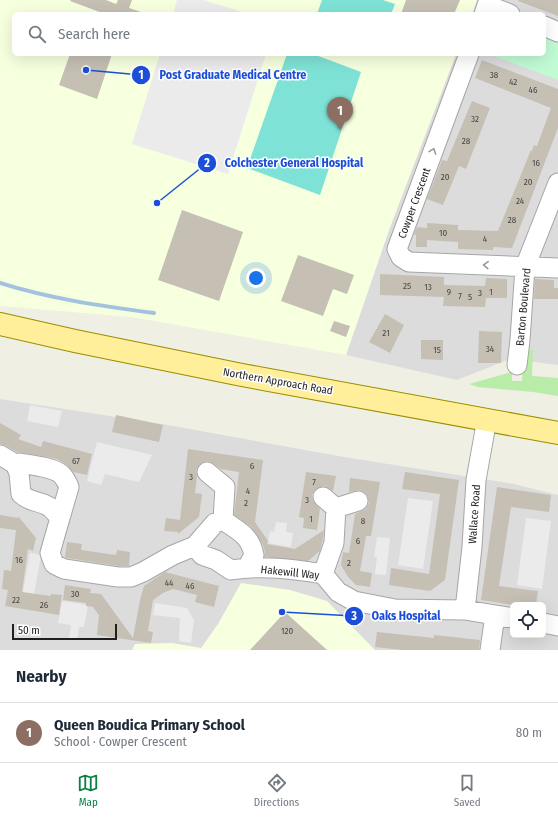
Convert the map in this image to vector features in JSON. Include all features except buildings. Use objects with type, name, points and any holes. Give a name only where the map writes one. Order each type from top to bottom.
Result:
[{"type":"main road","name":"Northern Approach Road","points":[[0,324],[242,375],[558,433]]},
{"type":"street","points":[[485,12],[487,5],[505,12]]},
{"type":"street","points":[[546,27],[558,32]]},
{"type":"street","name":"Cowper Crescent","points":[[468,56],[397,250],[401,257],[409,262],[525,267]]},
{"type":"street","name":"Barton Boulevard","points":[[517,365],[525,267],[558,183]]},
{"type":"street","points":[[525,267],[558,268]]},
{"type":"street","name":"Wallace Road","points":[[465,610],[472,547],[476,480],[487,419]]},
{"type":"street","points":[[8,460],[18,473],[20,494],[34,502],[46,505],[60,518]]},
{"type":"street","points":[[8,460],[51,470],[60,473],[66,479],[69,487],[50,553],[54,564],[64,569],[118,577],[131,577],[184,550],[196,546],[215,523],[223,520],[225,487],[207,472]]},
{"type":"street","points":[[323,574],[334,543],[330,502],[358,501]]},
{"type":"street","name":"Hakewill Way","points":[[223,520],[247,538],[252,545],[254,555],[247,568]]},
{"type":"street","name":"Hakewill Way","points":[[196,546],[202,555],[216,560],[231,570],[247,568],[283,569],[323,574],[338,592],[354,601],[395,609],[465,610],[510,618]]},
{"type":"street","points":[[490,650],[495,615]]},
{"type":"street","points":[[546,624],[558,626]]},
{"type":"shaded area","points":[[0,0],[477,0],[473,12],[12,12],[12,56],[455,56],[389,230],[346,355],[131,317],[0,306]]},
{"type":"shaded area","points":[[177,0],[204,0],[242,12],[174,12]]},
{"type":"shaded area","points":[[322,0],[383,0],[395,4],[392,12],[318,12]]},
{"type":"shaded area","points":[[477,0],[558,0],[558,365],[510,359],[457,380],[346,355],[389,230],[455,56],[546,56],[546,12],[473,12]]},
{"type":"shaded area","points":[[159,56],[265,56],[228,174],[132,144]]},
{"type":"shaded area","points":[[286,56],[318,56],[361,72],[320,195],[247,168]]},
{"type":"shaded area","points":[[0,399],[168,425],[344,457],[514,484],[558,495],[558,650],[0,650]]},
{"type":"shaded area","points":[[30,405],[62,411],[58,427],[27,421]]},
{"type":"shaded area","points":[[97,442],[152,455],[139,482],[105,474],[101,485],[87,481]]},
{"type":"shaded area","points":[[408,498],[433,501],[423,569],[398,565]]},
{"type":"shaded area","points":[[526,518],[551,521],[542,589],[517,585]]},
{"type":"shaded area","points":[[276,522],[287,523],[286,532],[293,533],[291,547],[268,543],[270,531],[274,532]]},
{"type":"shaded area","points":[[377,537],[390,538],[386,575],[375,574],[377,557],[374,557]]},
{"type":"shaded area","points":[[30,553],[41,555],[34,594],[23,592]]},
{"type":"shaded area","points":[[241,583],[290,590],[327,601],[375,650],[132,650],[135,644],[172,643],[201,648],[218,624]]},
{"type":"shaded area","points":[[62,601],[88,605],[84,627],[79,627],[77,639],[69,638],[71,625],[58,623]]},
{"type":"shaded area","points":[[155,603],[187,608],[194,620],[191,643],[179,641],[180,618],[153,615]]},
{"type":"green space","points":[[546,38],[558,42],[558,80],[494,56],[546,56]]},
{"type":"green space","points":[[528,350],[533,350],[532,376],[558,378],[558,396],[478,387],[469,384],[512,372],[512,381],[522,381],[523,358]]},
{"type":"waterway","points":[[0,283],[57,298],[154,313]]},
{"type":"place","name":"Post Graduate Medical Centre","points":[[86,70]]},
{"type":"place","name":"Queen Boudica Primary School","points":[[340,130]]},
{"type":"place","name":"Colchester General Hospital","points":[[157,203]]},
{"type":"place","name":"Oaks Hospital","points":[[282,612]]}]
